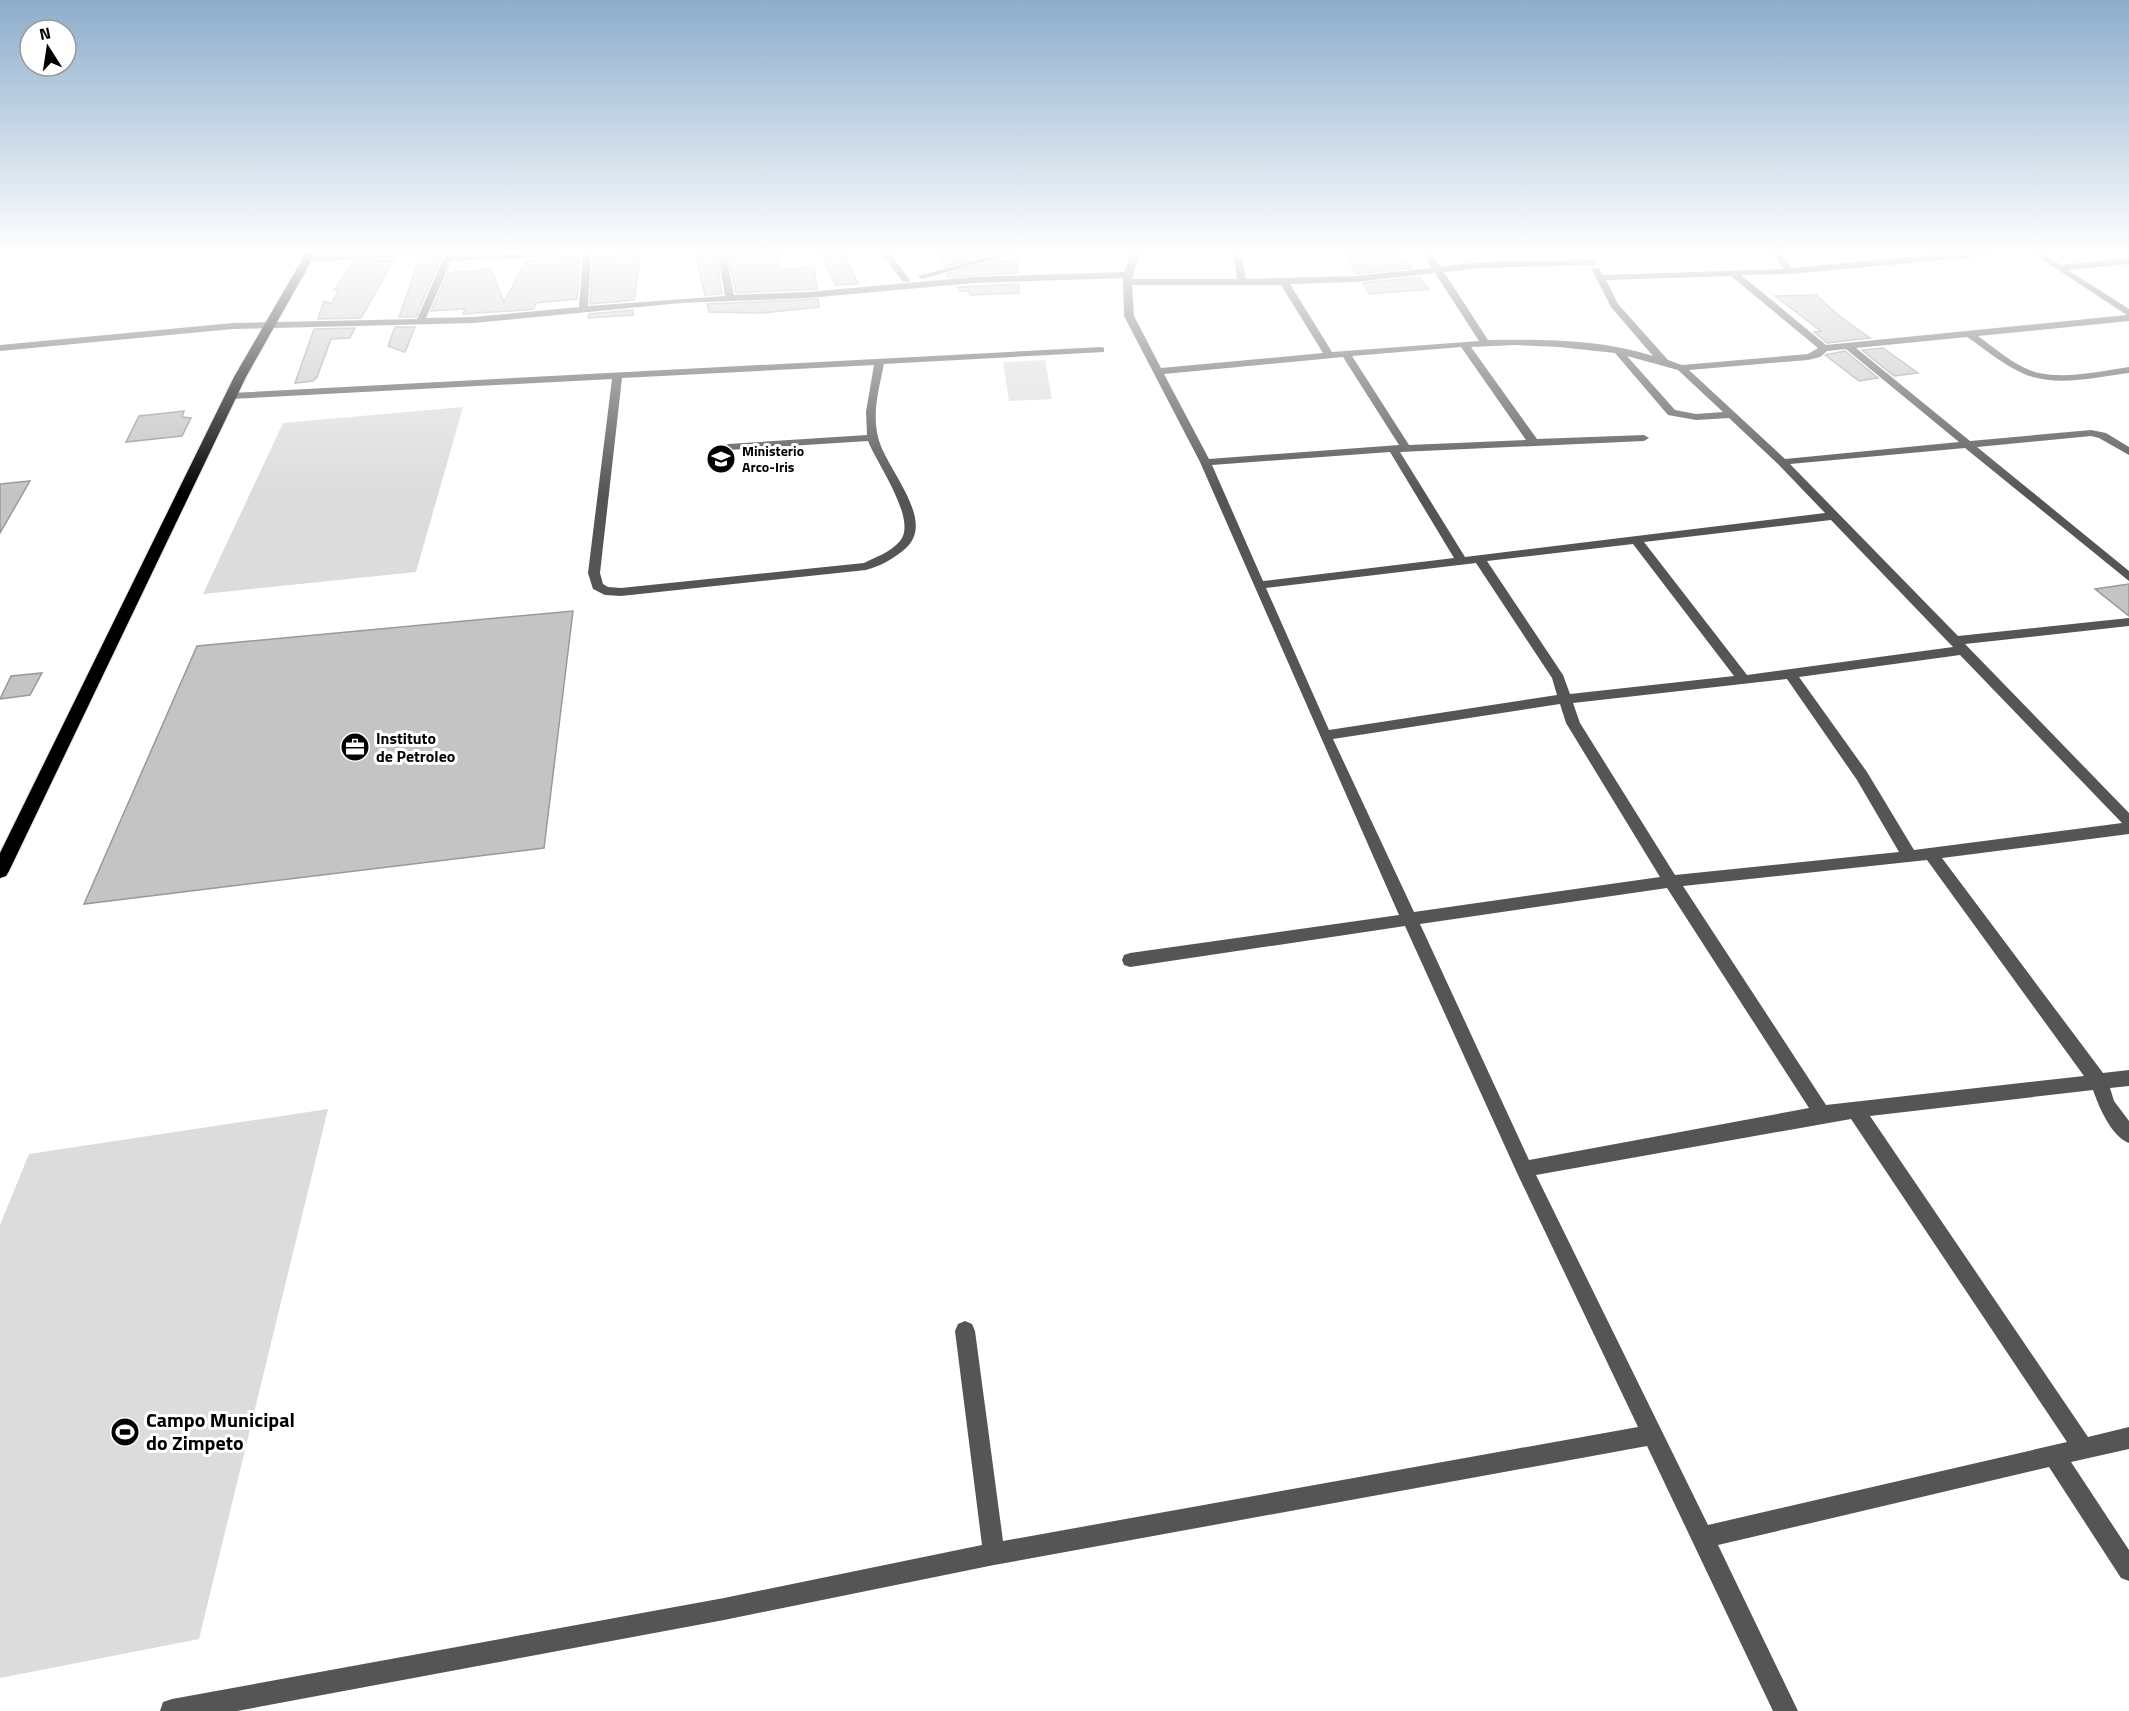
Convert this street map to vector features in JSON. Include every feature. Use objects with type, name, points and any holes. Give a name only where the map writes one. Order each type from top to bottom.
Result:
[{"type":"highway","points":[[0,871],[231,396],[266,333]]},
{"type":"street","points":[[0,348],[160,333]]},
{"type":"street","points":[[1139,333],[1205,462],[1325,735],[1524,1169],[1650,1435],[1786,1711]]},
{"type":"street","points":[[1315,333],[1329,355]]},
{"type":"street","points":[[1479,333],[1486,344]]},
{"type":"street","points":[[1638,333],[1663,361]]},
{"type":"street","points":[[1806,333],[1824,348]]},
{"type":"street","points":[[1681,368],[1812,356],[1824,348],[1968,333],[2036,375],[2064,376],[2129,370]]},
{"type":"street","points":[[1159,371],[1464,344],[1563,345],[1619,352],[1663,361],[1681,368],[1782,462],[2129,822]]},
{"type":"street","points":[[1464,344],[1534,443]]},
{"type":"street","points":[[1848,346],[2129,578]]},
{"type":"street","points":[[231,396],[1101,350]]},
{"type":"street","points":[[1619,352],[1672,413],[1696,417],[1732,415]]},
{"type":"street","points":[[1346,354],[1406,448]]},
{"type":"street","points":[[617,377],[594,573],[597,586],[605,591],[621,592],[866,566],[894,554],[912,531],[913,519],[910,508],[887,476],[872,438],[872,407],[879,363]]},
{"type":"street","points":[[1782,462],[2097,433],[2129,452]]},
{"type":"street","points":[[728,447],[872,438]]},
{"type":"street","points":[[1205,462],[1406,448],[1644,438]]},
{"type":"street","points":[[1393,449],[1461,560]]},
{"type":"street","points":[[1259,585],[1832,516]]},
{"type":"street","points":[[1636,540],[1744,680]]},
{"type":"street","points":[[1479,558],[1558,678],[1573,723],[1612,791],[1673,881],[1822,1114]]},
{"type":"street","points":[[1325,735],[1564,699],[1790,674],[1959,646],[2129,622]]},
{"type":"street","points":[[1790,674],[1862,776],[1909,855]]},
{"type":"street","points":[[1130,960],[1673,881],[1931,854],[2129,828]]},
{"type":"street","points":[[1931,854],[2099,1082],[2107,1105],[2129,1135]]},
{"type":"street","points":[[1524,1169],[1822,1114],[2129,1078]]},
{"type":"street","points":[[1856,1111],[2084,1449]]},
{"type":"street","points":[[965,1330],[994,1554]]},
{"type":"street","points":[[172,1711],[712,1611],[994,1554],[1650,1435]]},
{"type":"street","points":[[1701,1538],[2129,1438]]},
{"type":"street","points":[[2054,1456],[2129,1570]]},
{"type":"shaded area","points":[[1045,360],[1052,399],[1009,401],[1003,362]]},
{"type":"shaded area","points":[[463,407],[416,572],[203,594],[283,423]]},
{"type":"shaded area","name":"Campo Municipal do Zimpeto","points":[[328,1109],[199,1639],[0,1678],[0,1225],[29,1154]]},
{"type":"building","points":[[313,333],[353,333],[350,338],[331,339],[317,377],[313,381],[295,383]]},
{"type":"building","points":[[393,333],[413,333],[405,352],[388,346]]},
{"type":"building","points":[[1815,333],[1863,333],[1870,338],[1827,343]]},
{"type":"building","points":[[1883,348],[1918,373],[1894,376],[1862,350]]},
{"type":"building","points":[[1845,351],[1878,378],[1859,381],[1825,355]]},
{"type":"building","points":[[184,411],[182,417],[191,418],[182,436],[126,442],[139,416]]},
{"type":"building","points":[[30,481],[0,533],[0,484]]},
{"type":"building","points":[[2129,584],[2129,616],[2095,589]]},
{"type":"building","name":"Instituto de Petroleo","points":[[573,611],[544,848],[84,904],[197,646]]},
{"type":"building","points":[[42,673],[30,695],[0,699],[11,676]]},
{"type":"place","name":"Ministerio Arco-Iris","points":[[721,459]]},
{"type":"place","name":"Instituto de Petroleo","points":[[355,747]]},
{"type":"place","name":"Campo Municipal do Zimpeto","points":[[125,1432]]}]
